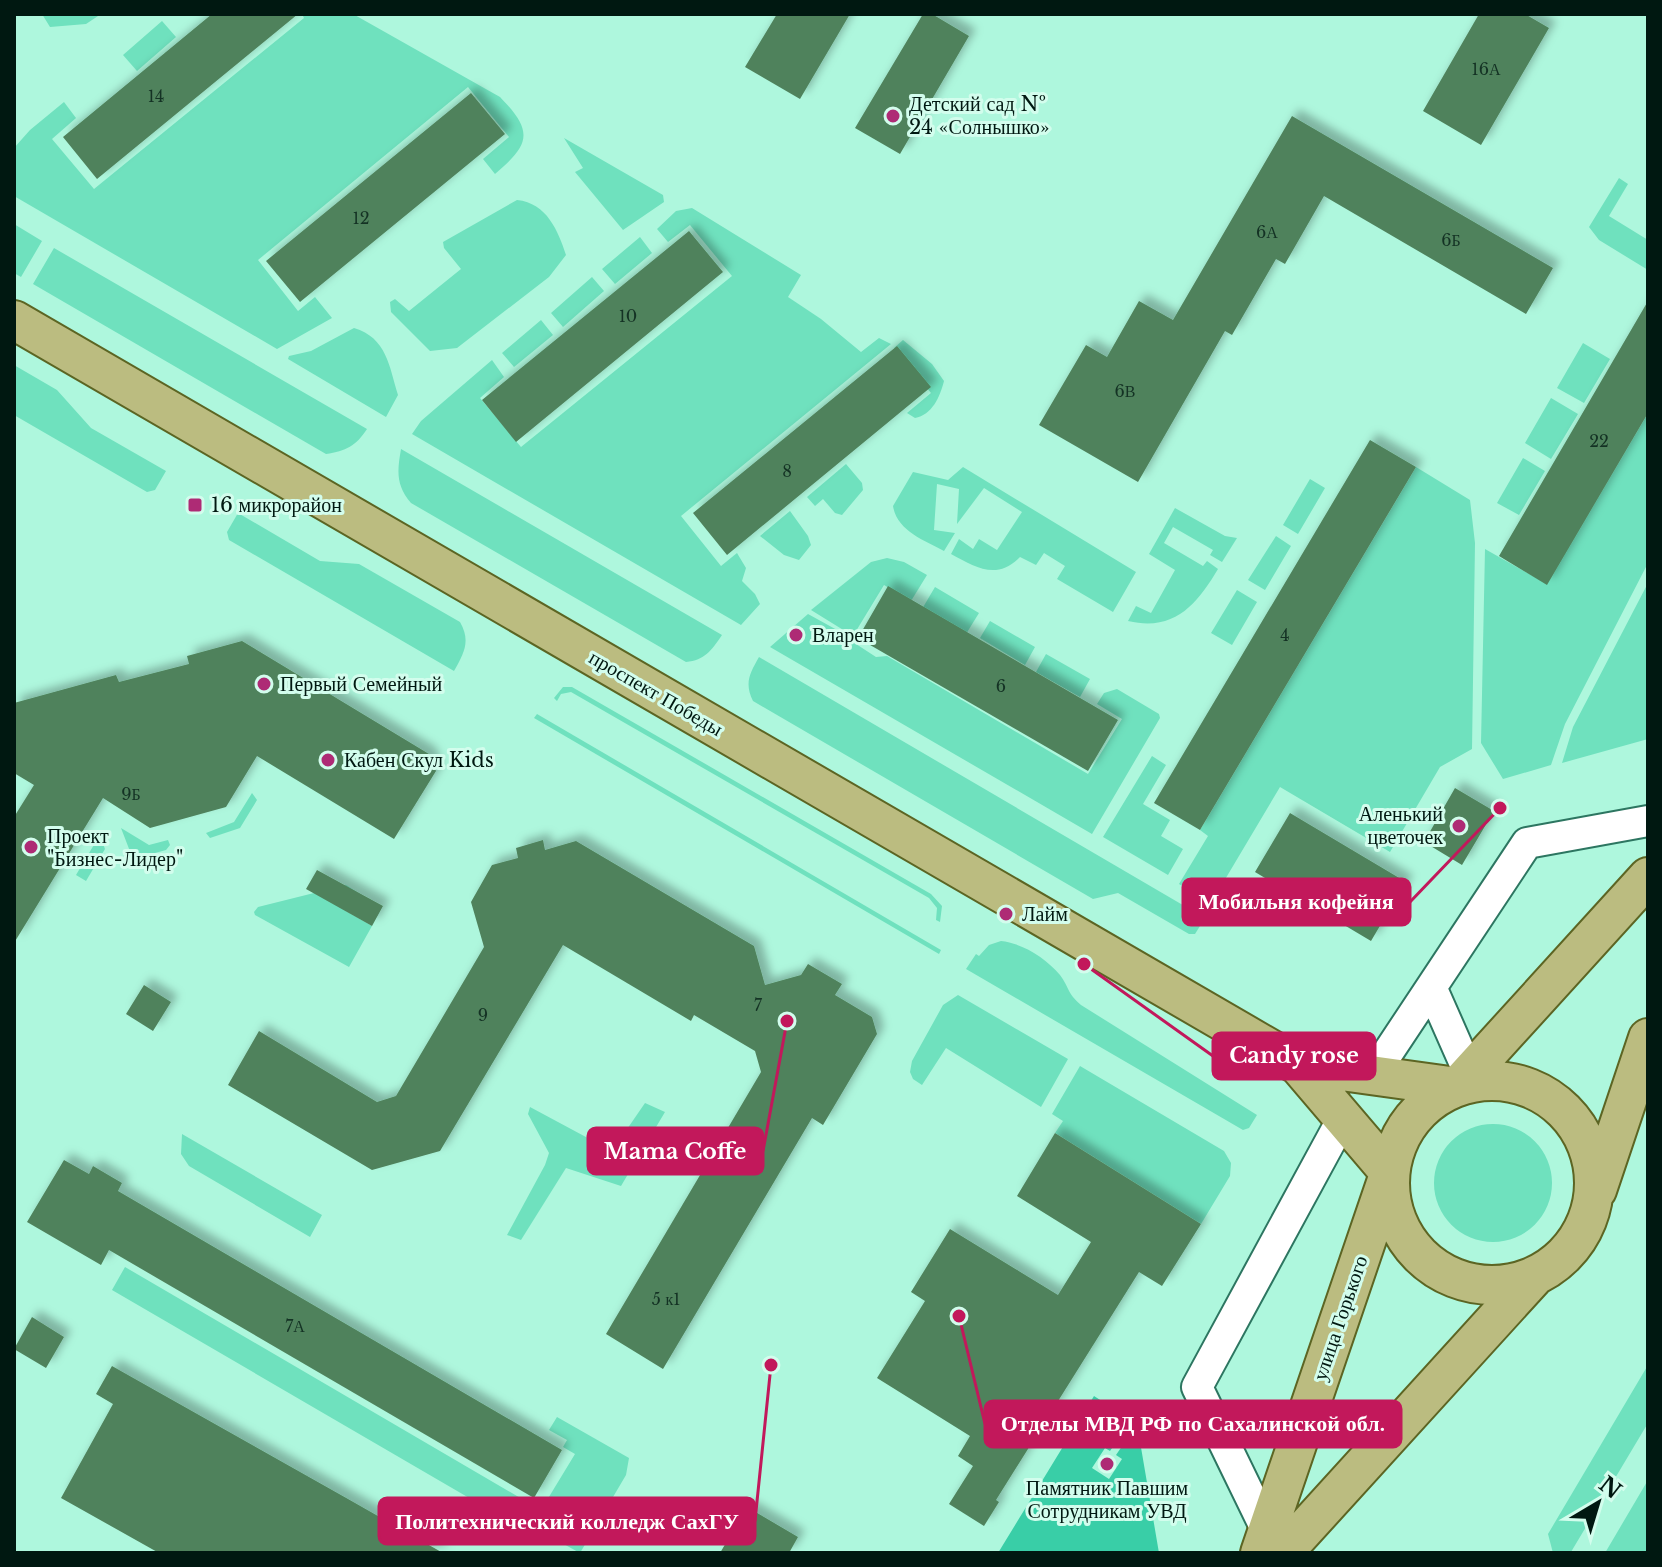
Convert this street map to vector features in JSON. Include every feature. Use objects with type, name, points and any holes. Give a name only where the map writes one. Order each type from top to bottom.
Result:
[{"type":"main road","name":"проспект Победы","points":[[14,320],[1298,1065],[1390,1173]]},
{"type":"main road","points":[[1535,1276],[1506,1285],[1475,1284],[1446,1275],[1421,1257],[1402,1233],[1392,1204],[1390,1173],[1396,1145],[1411,1120],[1431,1100],[1463,1080],[1648,877]]},
{"type":"main road","points":[[1270,1546],[1535,1276],[1563,1257],[1582,1232],[1648,1038]]},
{"type":"main road","name":"проспект Победы","points":[[1298,1065],[1373,1075],[1463,1080]]},
{"type":"main road","points":[[1463,1080],[1527,1087],[1557,1105],[1580,1132],[1593,1165],[1593,1200]]},
{"type":"main road","name":"улица Горького","points":[[1270,1546],[1390,1173]]},
{"type":"street","points":[[1373,1075],[1527,843],[1648,821]]},
{"type":"street","points":[[1432,989],[1463,1080]]},
{"type":"street","points":[[1270,1546],[1197,1387],[1343,1118]]},
{"type":"green space","points":[[42,14],[101,14],[86,24],[50,27]]},
{"type":"green space","points":[[302,14],[353,14],[500,97],[523,129],[521,146],[495,174],[483,159],[509,137],[468,87],[258,260],[298,311],[315,297],[332,318],[277,349],[14,196],[14,148],[30,130],[64,102],[76,118],[52,139],[94,189],[304,18]]},
{"type":"green space","points":[[162,21],[176,37],[137,71],[123,55]]},
{"type":"green space","points":[[564,138],[663,195],[664,202],[623,230],[575,172],[583,168]]},
{"type":"green space","points":[[1619,178],[1628,184],[1609,216],[1648,240],[1648,270],[1599,240],[1589,227]]},
{"type":"green space","points":[[517,200],[544,212],[555,228],[566,255],[549,277],[457,348],[430,351],[391,312],[390,302],[395,299],[409,311],[461,269],[444,248],[443,242]]},
{"type":"green space","points":[[692,208],[801,275],[788,297],[861,352],[879,338],[891,344],[681,516],[721,566],[737,553],[746,568],[742,581],[760,604],[741,625],[412,434],[421,421],[492,360],[504,377],[480,398],[521,447],[732,276],[690,225],[668,242],[657,229],[676,211]]},
{"type":"green space","points":[[14,224],[42,241],[21,277],[14,273]]},
{"type":"green space","points":[[640,237],[652,253],[615,284],[602,269]]},
{"type":"green space","points":[[54,248],[367,429],[350,447],[326,454],[33,284]]},
{"type":"green space","points":[[592,277],[604,291],[563,327],[551,313]]},
{"type":"green space","points":[[541,320],[553,335],[514,367],[502,353]]},
{"type":"green space","points":[[354,328],[374,339],[389,364],[398,395],[386,417],[288,359],[289,356],[311,351]]},
{"type":"green space","points":[[903,340],[932,364],[944,381],[934,404],[926,413],[915,418],[907,413],[931,393],[894,348]]},
{"type":"green space","points":[[1583,343],[1610,359],[1584,403],[1557,388]]},
{"type":"green space","points":[[14,365],[57,390],[91,428],[166,471],[155,490],[147,492],[14,415]]},
{"type":"green space","points":[[1551,398],[1578,414],[1551,459],[1525,443]]},
{"type":"green space","points":[[1648,413],[1648,563],[1565,724],[1551,765],[1503,779],[1481,743],[1485,549],[1547,584]]},
{"type":"green space","points":[[401,449],[722,635],[707,654],[686,662],[411,503],[399,478]]},
{"type":"green space","points":[[1523,458],[1545,471],[1519,515],[1497,503]]},
{"type":"green space","points":[[846,464],[862,483],[863,490],[842,515],[835,513],[823,499],[815,506],[807,497]]},
{"type":"green space","points":[[963,467],[1136,572],[1113,612],[1057,579],[1065,566],[1044,553],[1036,565],[1020,557],[994,570],[977,567],[951,554],[959,539],[973,549],[979,539],[997,550],[1022,512],[984,488],[957,524],[959,489],[937,484],[934,530],[955,533],[944,551],[920,539],[900,522],[893,506],[913,472],[948,480]]},
{"type":"green space","points":[[1416,467],[1470,500],[1475,543],[1472,749],[1440,767],[1390,852],[1280,787],[1211,903],[1179,884],[1208,836],[1200,830]]},
{"type":"green space","points":[[1310,479],[1325,488],[1298,534],[1283,525]]},
{"type":"green space","points":[[1175,508],[1225,536],[1237,538],[1222,562],[1210,555],[1213,550],[1173,527],[1164,543],[1203,566],[1207,561],[1218,569],[1193,604],[1172,619],[1144,623],[1128,621],[1136,606],[1151,613],[1175,570],[1149,554]]},
{"type":"green space","points":[[790,511],[811,545],[799,560],[784,555],[760,536]]},
{"type":"green space","points":[[238,513],[320,561],[359,564],[460,622],[465,647],[454,671],[229,540],[227,532]]},
{"type":"green space","points":[[1276,536],[1291,546],[1265,590],[1248,580]]},
{"type":"green space","points":[[887,558],[904,562],[927,575],[911,601],[884,585],[853,636],[811,610],[871,562]]},
{"type":"green space","points":[[1648,583],[1648,739],[1562,763],[1573,727]]},
{"type":"green space","points":[[935,587],[979,613],[966,634],[922,609]]},
{"type":"green space","points":[[1237,590],[1257,602],[1232,645],[1211,633]]},
{"type":"green space","points":[[808,614],[857,641],[856,644],[876,657],[887,656],[1088,774],[1122,719],[1097,704],[1104,693],[1117,689],[1159,714],[1160,718],[1092,834],[770,647]]},
{"type":"green space","points":[[990,621],[1035,647],[1025,665],[980,638]]},
{"type":"green space","points":[[1046,654],[1090,679],[1080,697],[1036,672]]},
{"type":"green space","points":[[759,657],[1205,918],[1195,934],[1189,934],[1118,893],[1093,899],[753,701],[749,678]]},
{"type":"green space","points":[[563,687],[572,687],[931,894],[942,906],[940,922],[936,920],[937,908],[929,898],[571,692],[561,694],[557,701],[554,698]]},
{"type":"green space","points":[[537,714],[941,950],[939,954],[534,718]]},
{"type":"green space","points":[[1152,756],[1166,765],[1143,804],[1170,820],[1161,836],[1183,849],[1168,875],[1103,837]]},
{"type":"green space","points":[[252,793],[257,800],[240,828],[210,838],[206,833],[234,822]]},
{"type":"green space","points":[[121,828],[149,845],[168,840],[170,845],[166,850],[137,858],[131,854]]},
{"type":"green space","points":[[95,831],[99,833],[105,849],[86,881],[76,875],[95,843],[91,837]]},
{"type":"green space","points":[[346,885],[357,892],[346,911],[372,926],[349,967],[254,912],[258,907]]},
{"type":"green space","points":[[1001,941],[1025,948],[1041,957],[1060,975],[1081,1005],[1257,1115],[1249,1128],[1243,1130],[966,969],[976,954],[979,956],[989,945]]},
{"type":"green space","points":[[958,995],[1068,1059],[1041,1107],[946,1048],[922,1085],[913,1079],[910,1072],[912,1061],[943,1005]]},
{"type":"green space","points":[[1080,1066],[1224,1151],[1231,1163],[1230,1176],[1201,1224],[1055,1133],[1063,1121],[1052,1114]]},
{"type":"green space","points":[[645,1103],[665,1112],[621,1186],[566,1168],[521,1240],[507,1235],[549,1153],[528,1114],[530,1107],[612,1151]]},
{"type":"green space","points":[[1493,1124],[1526,1134],[1542,1150],[1552,1183],[1542,1216],[1526,1232],[1493,1242],[1460,1232],[1444,1216],[1434,1183],[1444,1150],[1460,1134]]},
{"type":"green space","points":[[182,1134],[322,1215],[310,1237],[189,1166],[181,1154]]},
{"type":"green space","points":[[125,1267],[541,1510],[575,1454],[563,1447],[567,1440],[549,1430],[557,1417],[629,1458],[626,1475],[580,1553],[549,1536],[545,1542],[112,1290]]},
{"type":"green space","points":[[1648,1365],[1648,1423],[1571,1552],[1553,1553],[1548,1534]]},
{"type":"green space","points":[[1094,1396],[1131,1420],[1110,1451],[1105,1448],[1092,1468],[1109,1479],[1122,1459],[1116,1455],[1137,1424],[1159,1553],[998,1553]]},
{"type":"green space","points":[[1648,1480],[1648,1553],[1605,1553]]},
{"type":"building","points":[[212,14],[298,14],[97,179],[63,137]]},
{"type":"building","points":[[777,14],[850,14],[800,99],[745,67]]},
{"type":"building","points":[[923,14],[932,14],[969,36],[900,154],[855,128]]},
{"type":"building","points":[[1479,14],[1525,14],[1549,28],[1481,145],[1423,111]]},
{"type":"building","points":[[471,93],[505,134],[300,302],[266,261]]},
{"type":"building","points":[[1292,116],[1553,268],[1526,314],[1324,196],[1285,264],[1276,259],[1232,335],[1225,331],[1138,482],[1039,425],[1086,345],[1107,357],[1139,301],[1173,320]]},
{"type":"building","points":[[689,231],[723,272],[516,442],[482,400]]},
{"type":"building","points":[[1648,301],[1648,413],[1547,585],[1499,556]]},
{"type":"building","points":[[897,346],[931,387],[727,555],[693,513]]},
{"type":"building","points":[[1370,440],[1416,467],[1200,830],[1154,803]]},
{"type":"building","points":[[888,586],[1118,720],[1088,771],[858,638]]},
{"type":"building","points":[[242,641],[429,754],[436,771],[394,839],[257,756],[226,807],[150,828],[103,798],[14,943],[14,817],[34,785],[14,773],[14,703],[116,675],[119,682],[189,664],[187,656]]},
{"type":"building","name":"Аленький цветочек","points":[[1455,788],[1494,811],[1462,865],[1424,842]]},
{"type":"building","points":[[1290,813],[1406,882],[1371,941],[1255,872]]},
{"type":"building","points":[[543,840],[545,850],[576,841],[754,946],[765,985],[801,975],[808,964],[842,984],[835,995],[872,1017],[877,1034],[823,1125],[812,1118],[663,1369],[606,1334],[761,1072],[755,1051],[694,1015],[691,1021],[563,945],[440,1151],[372,1170],[228,1085],[259,1031],[377,1102],[396,1096],[484,947],[471,902],[492,865],[518,858],[516,848]]},
{"type":"building","points":[[317,870],[383,906],[372,926],[306,889]]},
{"type":"building","points":[[144,985],[171,1002],[153,1031],[126,1014]]},
{"type":"building","points":[[1055,1133],[1201,1224],[1162,1286],[1139,1272],[996,1500],[999,1502],[984,1526],[949,1504],[973,1466],[958,1456],[970,1436],[877,1378],[925,1301],[911,1292],[950,1229],[1058,1295],[1091,1242],[1017,1196]]},
{"type":"building","points":[[64,1160],[89,1174],[93,1166],[122,1183],[118,1191],[562,1450],[534,1498],[109,1250],[101,1265],[27,1222]]},
{"type":"building","points":[[32,1317],[64,1337],[46,1368],[14,1349]]},
{"type":"building","points":[[112,1366],[443,1553],[159,1553],[61,1498],[113,1404],[96,1394]]},
{"type":"building","points":[[747,1507],[798,1537],[789,1553],[720,1553]]},
{"type":"place","name":"Детский сад № 24 «Солнышко»","points":[[893,116]]},
{"type":"place","name":"16 микрорайон","points":[[195,505]]},
{"type":"place","name":"Вларен","points":[[796,635]]},
{"type":"place","name":"Первый Семейный","points":[[264,684]]},
{"type":"place","name":"Кабен Скул Kids","points":[[328,760]]},
{"type":"place","name":"Мобильня кофейня","points":[[1500,808]]},
{"type":"place","name":"Аленький цветочек","points":[[1459,826]]},
{"type":"place","name":"Проект \"Бизнес-Лидер\"","points":[[31,847]]},
{"type":"place","name":"Лайм","points":[[1006,914]]},
{"type":"place","name":"Candy rose","points":[[1084,964]]},
{"type":"place","name":"Mama Coffe","points":[[787,1021]]},
{"type":"place","name":"Отделы МВД РФ по Сахалинской обл.","points":[[959,1316]]},
{"type":"place","name":"Политехнический колледж СахГУ","points":[[771,1365]]},
{"type":"place","name":"Памятник Павшим Сотрудникам УВД","points":[[1107,1464]]}]
